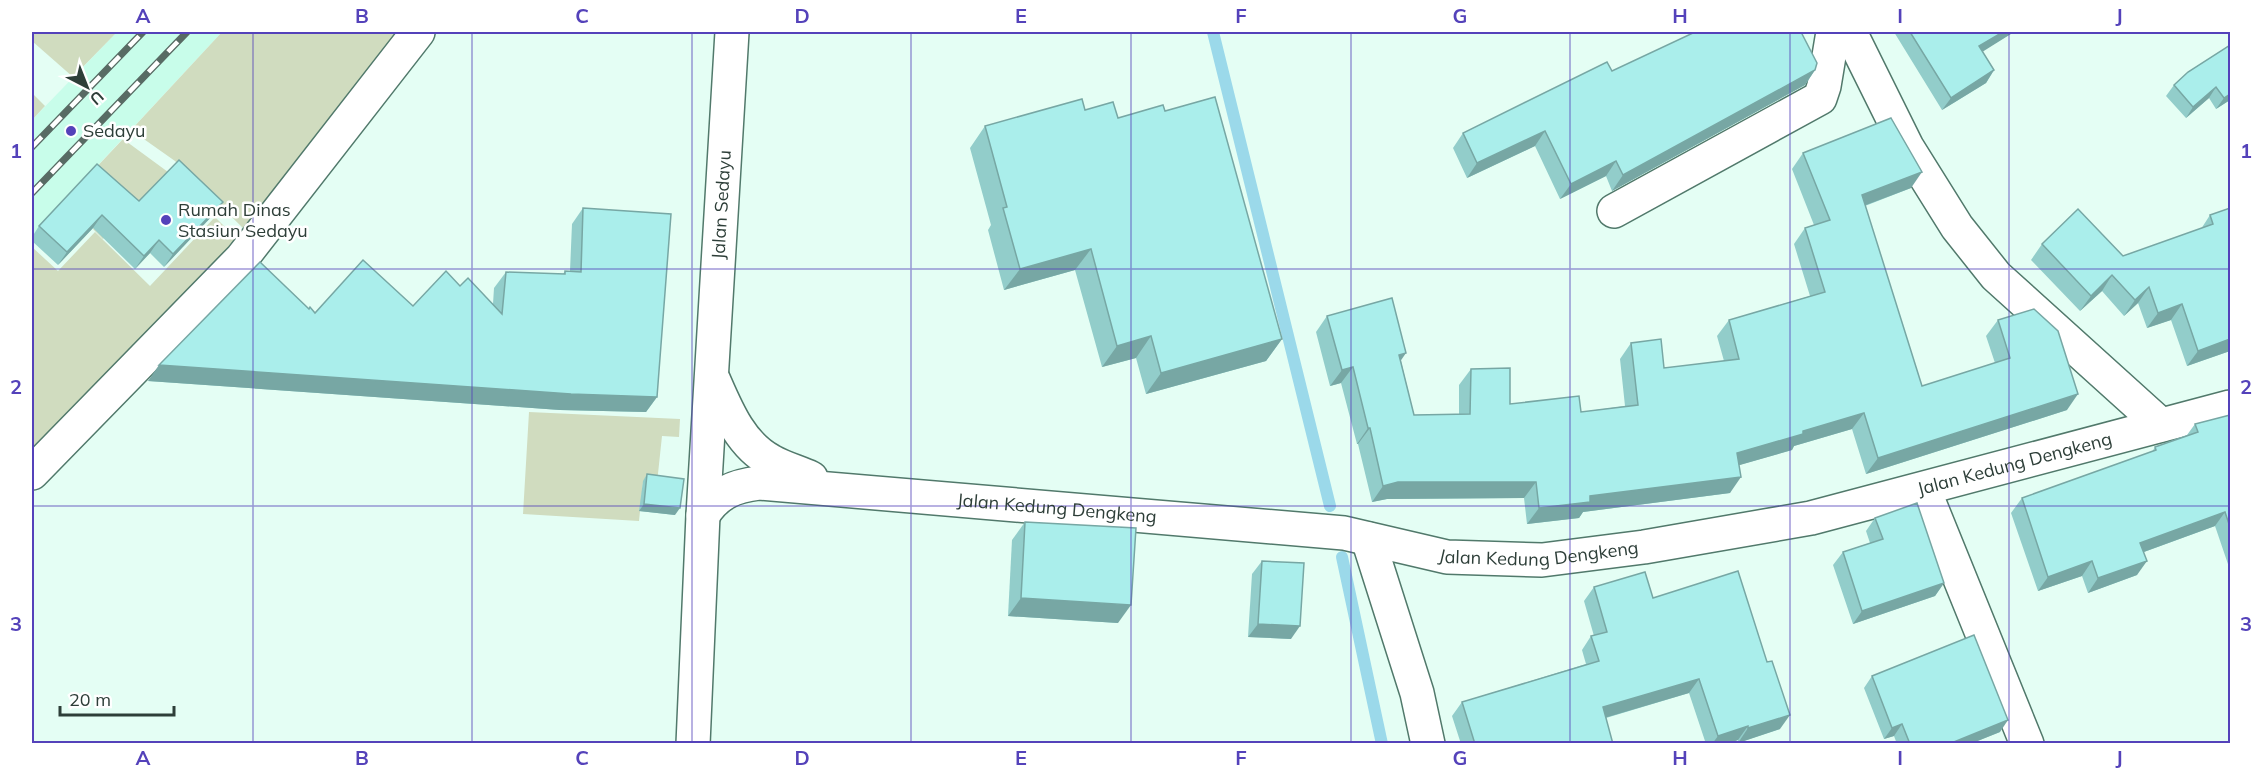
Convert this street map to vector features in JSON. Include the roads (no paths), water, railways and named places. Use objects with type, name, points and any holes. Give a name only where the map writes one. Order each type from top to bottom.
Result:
[{"type":"street","points":[[32,473],[242,258],[418,32]]},
{"type":"street","name":"Jalan Sedayu","points":[[693,744],[703,515],[732,32]]},
{"type":"street","points":[[1614,211],[1820,98],[1833,32]]},
{"type":"street","points":[[1850,32],[1907,147],[1958,227],[1989,268],[2161,425]]},
{"type":"street","points":[[713,377],[737,430],[751,445],[770,461],[834,488]]},
{"type":"street","name":"Jalan Kedung Dengkeng","points":[[703,515],[712,502],[725,491],[759,483],[1344,533],[1447,557],[1542,560],[1644,547],[1811,518],[1924,490],[2230,407]]},
{"type":"street","points":[[1924,490],[2027,744]]},
{"type":"street","points":[[1368,539],[1417,693],[1428,744]]},
{"type":"waterway","points":[[1213,32],[1330,506]]},
{"type":"waterway","points":[[1342,557],[1382,744]]},
{"type":"railway","points":[[32,147],[143,32]]},
{"type":"railway","points":[[32,193],[187,32]]},
{"type":"place","name":"Sedayu","points":[[71,131]]},
{"type":"place","name":"Rumah Dinas Stasiun Sedayu","points":[[166,220]]}]
